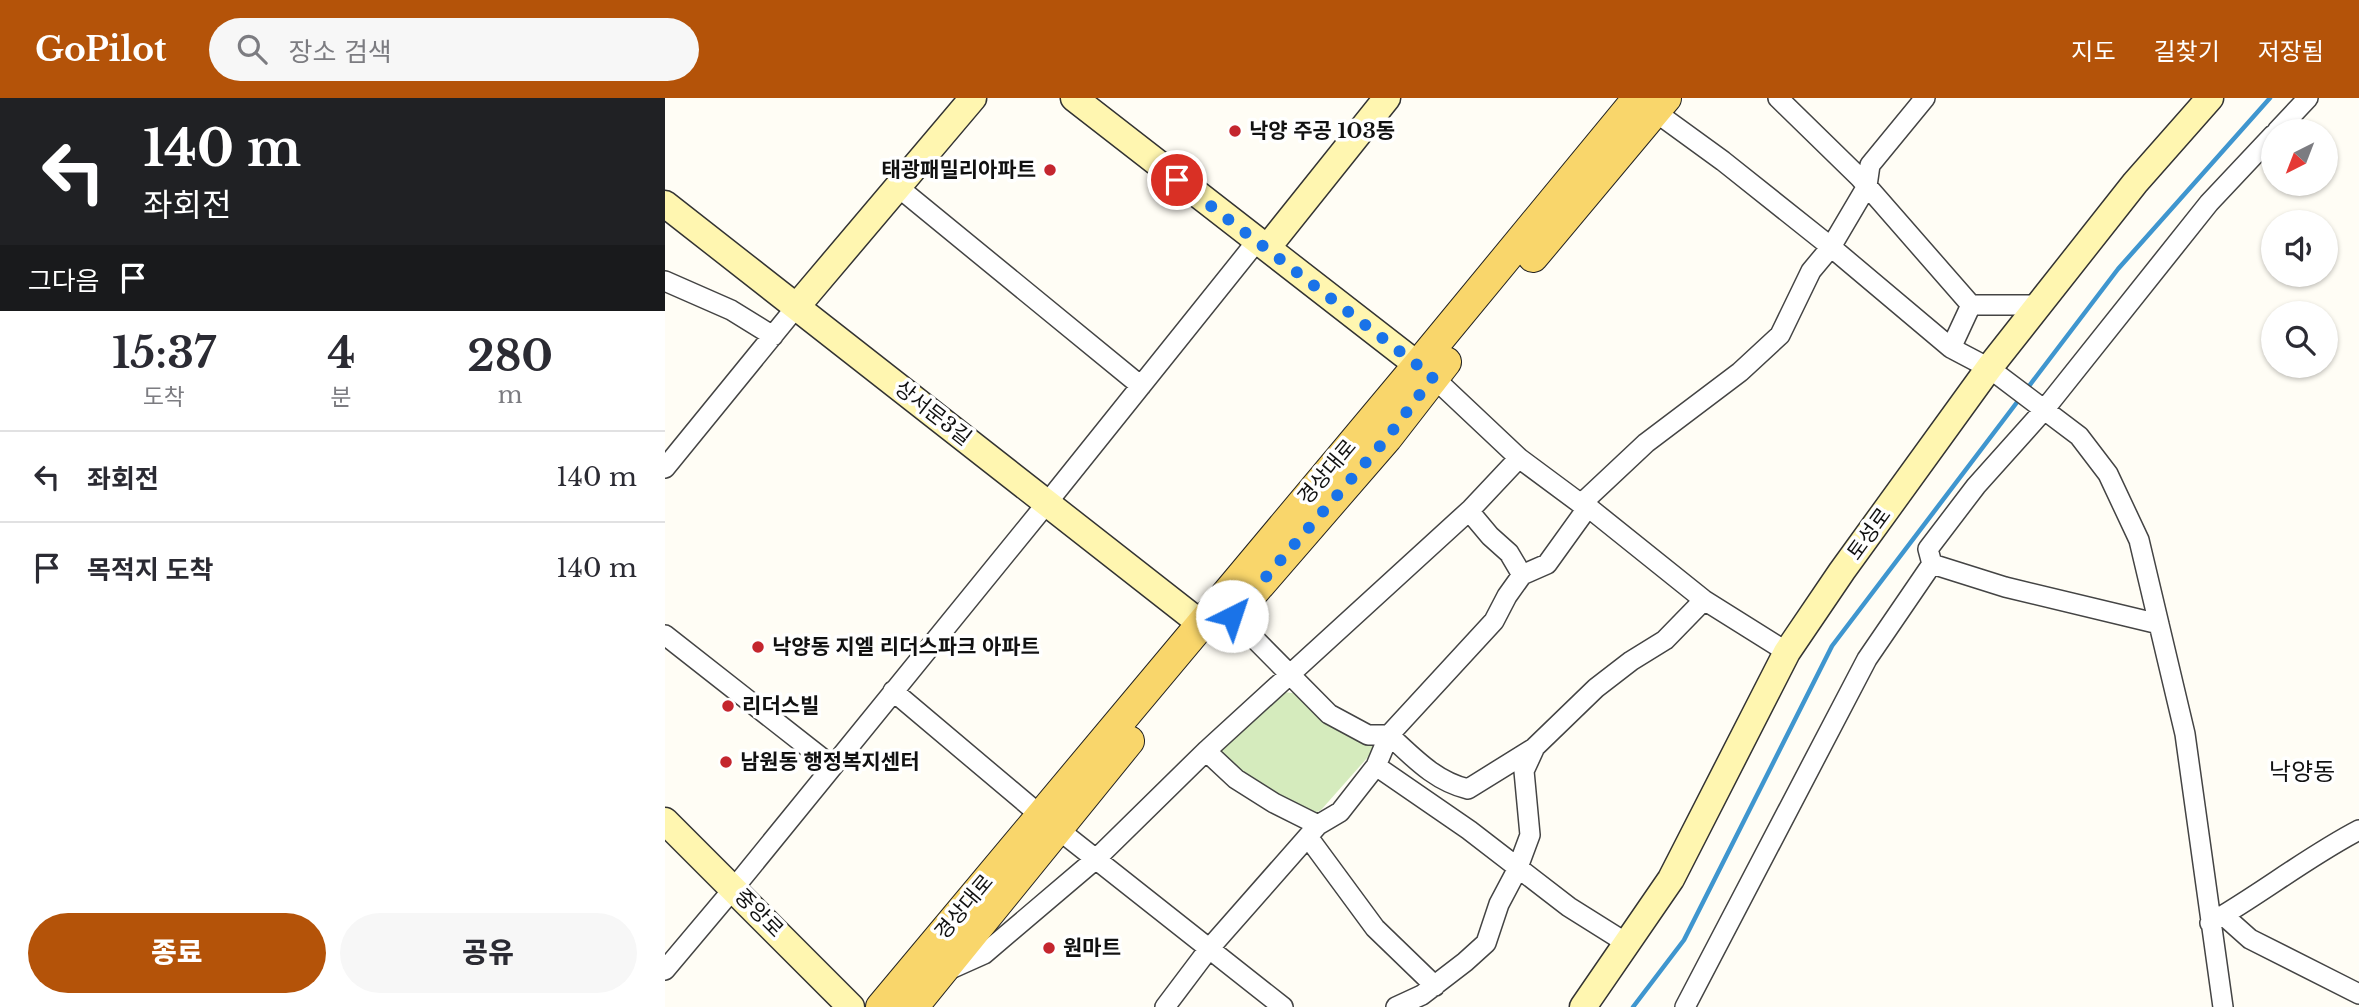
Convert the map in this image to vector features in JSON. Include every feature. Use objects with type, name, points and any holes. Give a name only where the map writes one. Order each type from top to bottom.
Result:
[{"type":"main road","name":"경상대로","points":[[913,1007],[940,974],[1048,822],[1200,623],[1426,371],[1649,101]]},
{"type":"main road","name":"경상대로","points":[[881,1007],[1232,616],[1387,438],[1426,371]]},
{"type":"street","points":[[665,468],[797,306],[973,98]]},
{"type":"street","points":[[1074,98],[1426,371],[1518,458],[1584,505],[1704,600],[1787,652]]},
{"type":"street","points":[[667,964],[734,888],[1141,386],[1387,98]]},
{"type":"street","points":[[1778,98],[1867,186],[1971,305],[2038,305]]},
{"type":"street","points":[[1165,1007],[1208,950],[1313,831],[1340,812],[1376,766],[1389,735],[1494,621],[1522,575],[1548,564],[1584,505],[1646,443],[1740,372],[1780,335],[1811,271],[1831,247],[1867,186],[1870,164],[1925,98]]},
{"type":"street","name":"토성로","points":[[1583,1007],[1671,879],[1787,652],[1850,560],[1992,371],[2038,305],[2135,183],[2210,98]]},
{"type":"street","points":[[2288,119],[2308,98]]},
{"type":"street","points":[[1649,101],[1831,247],[1951,348],[1992,371],[2079,436],[2108,474],[2139,540],[2185,734],[2204,860],[2217,919],[2223,1007]]},
{"type":"street","points":[[1933,564],[1929,550],[1976,486],[2044,410],[2209,204],[2261,148]]},
{"type":"street","points":[[898,187],[1141,386]]},
{"type":"street","name":"상서문3길","points":[[665,204],[1200,623]]},
{"type":"street","points":[[665,281],[731,310],[773,336]]},
{"type":"street","points":[[1951,348],[1971,305]]},
{"type":"street","points":[[940,974],[984,954],[1097,858],[1206,751],[1469,511],[1518,458]]},
{"type":"street","points":[[1469,511],[1490,536],[1509,552],[1522,575]]},
{"type":"street","points":[[1933,564],[2005,587],[2159,624]]},
{"type":"street","points":[[1685,1007],[1867,659],[1933,564]]},
{"type":"street","points":[[1232,616],[1329,714],[1368,735],[1389,735],[1425,769],[1449,785],[1468,789],[1535,747],[1596,688],[1631,661],[1665,640],[1704,600]]},
{"type":"street","points":[[665,635],[832,766]]},
{"type":"street","points":[[893,691],[1048,822],[1283,1007]]},
{"type":"street","points":[[1395,1007],[1435,986],[1486,943],[1499,904],[1517,870],[1530,835],[1524,771],[1535,747]]},
{"type":"street","points":[[1206,751],[1236,779],[1313,831],[1375,928],[1435,986]]},
{"type":"street","points":[[1376,766],[1468,830],[1517,870],[1569,907],[1628,944]]},
{"type":"street","name":"중앙로","points":[[665,821],[851,1007]]},
{"type":"street","points":[[2217,919],[2359,830]]},
{"type":"street","points":[[2217,919],[2250,939],[2359,994]]},
{"type":"green space","points":[[1283,692],[1302,694],[1376,748],[1321,810],[1311,815],[1222,762],[1222,750]]},
{"type":"waterway","points":[[2026,390],[2118,269],[2270,98]]},
{"type":"waterway","points":[[1633,1007],[1684,940],[1832,646],[2021,397]]},
{"type":"place","name":"낙양 주공 103동","points":[[1235,131]]},
{"type":"place","name":"태광패밀리아파트","points":[[1050,170]]},
{"type":"place","name":"낙양동 지엘 리더스파크 아파트","points":[[758,647]]},
{"type":"place","name":"리더스빌","points":[[728,706]]},
{"type":"place","name":"남원동 행정복지센터","points":[[726,762]]},
{"type":"place","name":"원마트","points":[[1049,948]]},
{"type":"district","name":"낙양동","points":[[2302,771]]},
{"type":"route","points":[[1177,180],[1433,377],[1387,438],[1232,616]]}]
